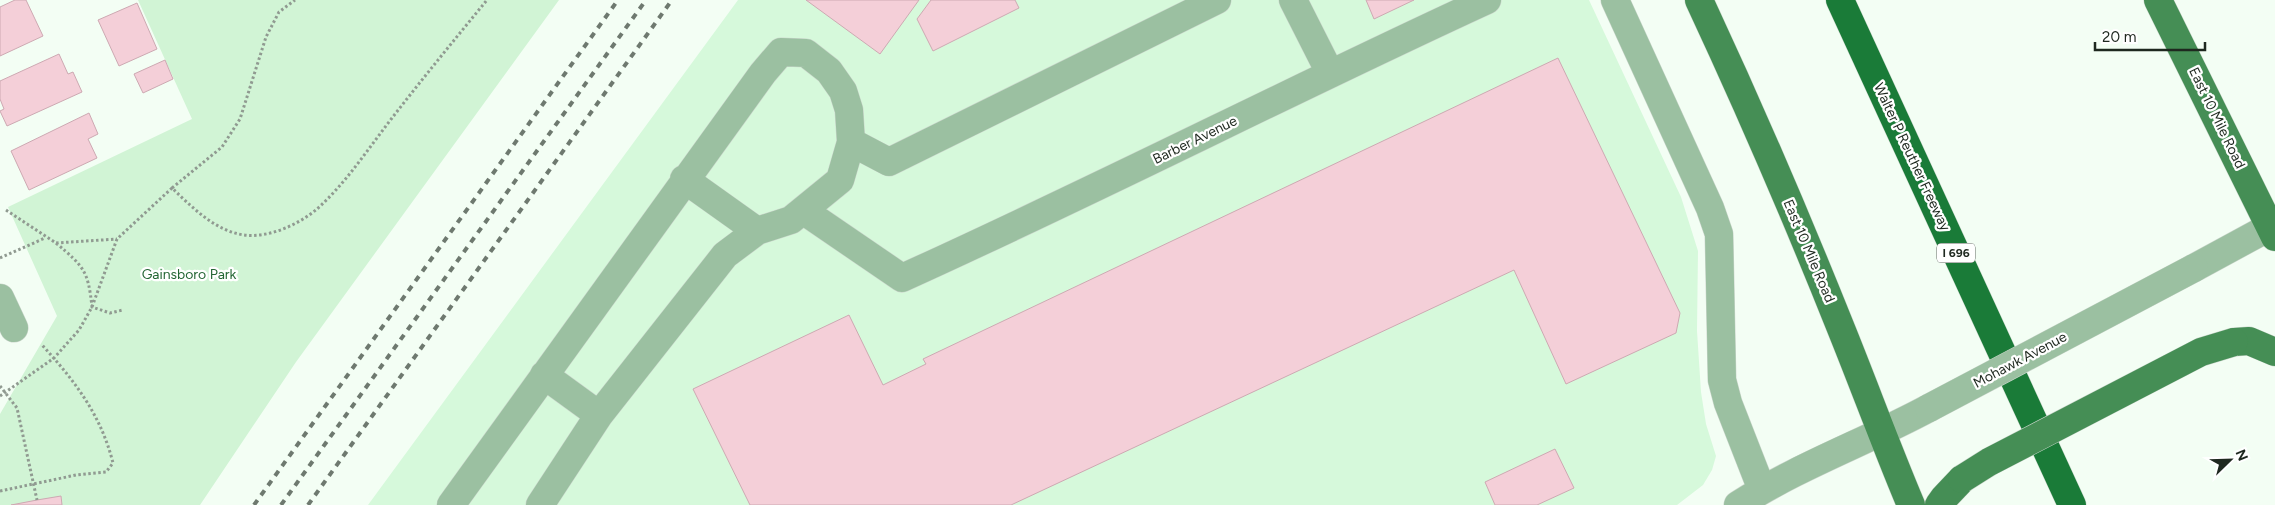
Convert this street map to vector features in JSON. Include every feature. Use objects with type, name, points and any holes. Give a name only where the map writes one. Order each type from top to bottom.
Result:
[{"type":"highway","name":"Walter P Reuther Freeway","points":[[1840,0],[2072,505]]},
{"type":"main road","name":"East 10 Mile Road","points":[[1699,0],[1747,102],[1841,327],[1881,434],[1911,505]]},
{"type":"main road","name":"East 10 Mile Road","points":[[2158,0],[2273,229]]},
{"type":"main road","points":[[1939,505],[1962,480],[1989,462],[2201,352],[2234,342],[2249,341],[2275,352]]},
{"type":"street","points":[[850,142],[889,162],[1217,0]]},
{"type":"street","points":[[1294,0],[1330,73]]},
{"type":"street","name":"Barber Avenue","points":[[804,211],[902,278],[1126,174],[1330,73],[1487,0]]},
{"type":"street","points":[[1615,0],[1710,208],[1719,234],[1722,380],[1728,403],[1762,490]]},
{"type":"street","points":[[451,505],[684,179],[763,73],[781,52],[806,53],[829,71],[843,91],[849,110],[850,142],[840,180],[804,211],[790,220],[757,231],[725,255],[600,415],[540,505]]},
{"type":"street","points":[[684,179],[757,231]]},
{"type":"street","name":"Mohawk Avenue","points":[[1738,505],[1762,490],[1844,449],[1881,434],[2194,268],[2273,229]]},
{"type":"street","points":[[0,298],[14,328]]},
{"type":"street","points":[[544,375],[600,415]]},
{"type":"path","points":[[0,396],[54,358],[80,330],[92,307],[117,239],[172,188],[222,147],[240,119],[266,37],[279,12],[295,0]]},
{"type":"path","points":[[172,188],[195,210],[221,228],[244,235],[267,234],[291,226],[316,210],[344,180],[426,74],[487,0]]},
{"type":"path","points":[[6,210],[56,244],[80,264],[87,274],[92,307]]},
{"type":"path","points":[[0,258],[46,238]]},
{"type":"path","points":[[56,244],[117,239]]},
{"type":"path","points":[[92,307],[110,313],[123,310]]},
{"type":"path","points":[[0,491],[35,483],[106,472],[113,463],[107,438],[89,403],[39,341],[14,328]]},
{"type":"path","points":[[0,386],[17,408],[35,483],[37,500]]},
{"type":"shaded area","points":[[738,0],[1589,0],[1681,197],[1698,251],[1697,331],[1701,392],[1706,424],[1716,456],[1712,470],[1703,485],[1677,505],[368,505]]},
{"type":"green space","name":"Gainsboro Park","points":[[138,0],[559,0],[296,362],[200,505],[0,505],[0,414],[57,316],[8,207],[192,119]]},
{"type":"building","points":[[15,0],[26,0],[43,36],[0,56],[0,7]]},
{"type":"building","points":[[806,0],[919,0],[880,54]]},
{"type":"building","points":[[931,0],[1015,0],[1019,8],[933,51],[917,19]]},
{"type":"building","points":[[1366,0],[1414,0],[1374,19]]},
{"type":"building","points":[[137,3],[157,49],[119,66],[98,20]]},
{"type":"building","points":[[59,54],[68,74],[73,72],[82,92],[7,126],[0,111],[4,109],[0,99],[0,81]]},
{"type":"building","points":[[1558,58],[1680,313],[1676,333],[1566,384],[1514,270],[1011,505],[750,505],[693,389],[849,315],[883,385],[926,364],[923,359]]},
{"type":"building","points":[[165,60],[173,79],[143,93],[134,74]]},
{"type":"building","points":[[89,113],[98,134],[88,139],[97,158],[29,190],[11,151]]},
{"type":"building","points":[[1555,449],[1574,488],[1537,505],[1495,505],[1485,482]]},
{"type":"building","points":[[61,496],[62,505],[11,505],[37,500]]},
{"type":"railway","points":[[254,505],[618,0]]},
{"type":"railway","points":[[281,505],[646,0]]},
{"type":"railway","points":[[308,505],[672,0]]}]
